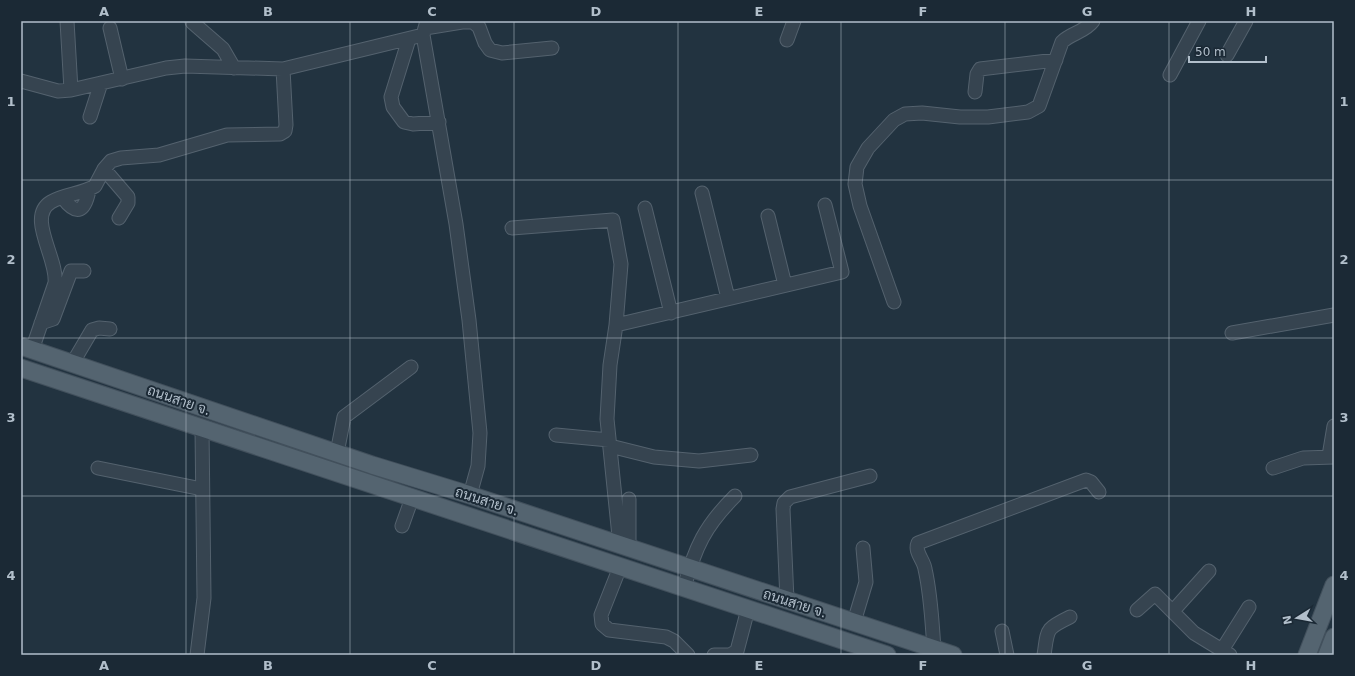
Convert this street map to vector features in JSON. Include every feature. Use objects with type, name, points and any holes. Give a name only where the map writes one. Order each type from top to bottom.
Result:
[{"type":"main road","name":"ถนนสาย จ.","points":[[25,348],[337,453],[470,495],[953,655]]},
{"type":"main road","name":"ถนนสาย จ.","points":[[21,368],[887,655]]},
{"type":"main road","points":[[1307,655],[1334,585]]},
{"type":"main road","points":[[1327,655],[1334,637]]},
{"type":"street","points":[[67,21],[71,90]]},
{"type":"street","points":[[787,40],[794,21]]},
{"type":"street","points":[[894,302],[860,206],[855,184],[857,167],[868,148],[894,120],[904,114],[922,113],[960,117],[988,117],[1028,112],[1039,106],[1062,42],[1068,36],[1084,29],[1093,21]]},
{"type":"street","points":[[1170,75],[1199,21]]},
{"type":"street","points":[[1227,55],[1246,21]]},
{"type":"street","points":[[192,22],[223,49],[234,68]]},
{"type":"street","points":[[21,82],[58,91],[71,90],[166,68],[185,66],[283,69],[409,38],[425,28],[462,22],[472,22],[479,27],[485,43],[490,50],[502,53],[552,48]]},
{"type":"street","points":[[110,28],[122,79]]},
{"type":"street","points":[[425,28],[438,122],[456,224],[475,376],[479,451],[470,495]]},
{"type":"street","points":[[409,38],[391,97],[393,107],[404,122],[413,124],[438,122]]},
{"type":"street","points":[[975,92],[977,74],[980,69],[1056,60]]},
{"type":"street","points":[[25,348],[41,323],[56,274],[41,225],[40,215],[43,208],[52,201],[89,190],[95,186],[104,169],[111,161],[159,155],[227,135],[280,134],[285,131],[286,125],[283,69]]},
{"type":"street","points":[[90,117],[101,83]]},
{"type":"street","points":[[104,169],[128,197],[128,203],[119,218]]},
{"type":"street","points":[[702,193],[728,298]]},
{"type":"street","points":[[616,324],[670,313],[842,272],[825,205]]},
{"type":"street","points":[[645,208],[670,313]]},
{"type":"street","points":[[768,216],[785,285]]},
{"type":"street","points":[[512,228],[612,220],[621,264],[616,324],[610,365],[607,419],[625,547]]},
{"type":"street","points":[[41,323],[53,320],[71,271],[84,271]]},
{"type":"street","points":[[1232,333],[1334,315]]},
{"type":"street","points":[[72,364],[92,330],[99,328],[110,329]]},
{"type":"street","points":[[337,453],[344,417],[411,367]]},
{"type":"street","points":[[1273,468],[1303,458],[1331,456],[1334,426]]},
{"type":"street","points":[[197,655],[204,598],[202,429]]},
{"type":"street","points":[[556,435],[610,443],[654,457],[699,461],[751,455]]},
{"type":"street","points":[[98,468],[202,489]]},
{"type":"street","points":[[787,600],[784,503],[790,497],[870,476]]},
{"type":"street","points":[[934,649],[930,589],[925,566],[918,551],[918,543],[1086,480],[1091,482],[1099,492]]},
{"type":"street","points":[[684,588],[689,568],[701,538],[721,510],[736,496]]},
{"type":"street","points":[[402,526],[412,498]]},
{"type":"street","points":[[625,547],[630,499]]},
{"type":"street","points":[[854,622],[866,582],[863,548]]},
{"type":"street","points":[[620,567],[602,615],[602,624],[609,630],[666,637],[674,641],[688,655]]},
{"type":"street","points":[[1173,611],[1209,571]]},
{"type":"street","points":[[1137,610],[1155,594],[1194,633],[1226,653],[1249,607]]},
{"type":"street","points":[[714,655],[730,655],[737,651],[748,609]]},
{"type":"street","points":[[1044,655],[1048,629],[1052,625],[1070,617]]},
{"type":"street","points":[[1002,631],[1007,655]]}]
